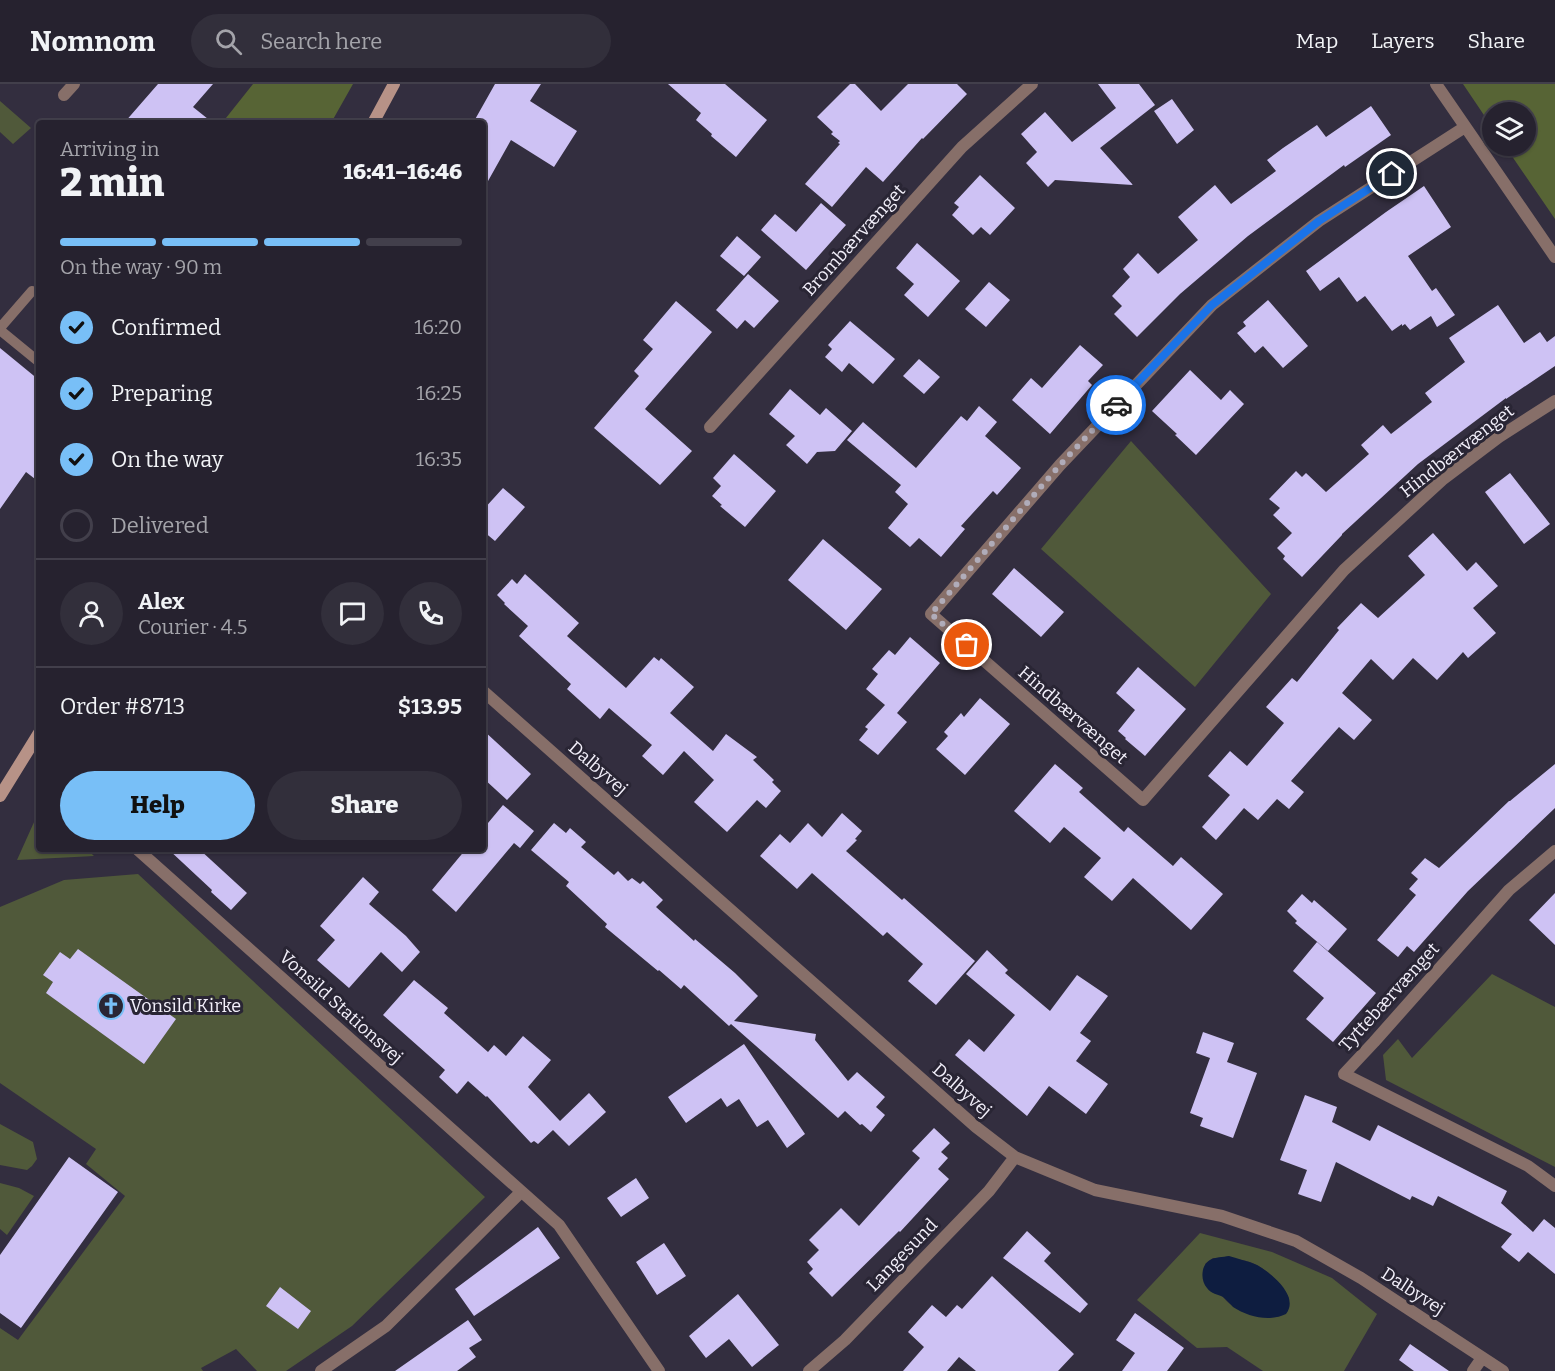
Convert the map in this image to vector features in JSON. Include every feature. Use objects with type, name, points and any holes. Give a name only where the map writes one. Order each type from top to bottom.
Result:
[{"type":"main road","points":[[375,120],[394,84]]},
{"type":"main road","points":[[0,796],[36,738]]},
{"type":"street","points":[[64,95],[74,84]]},
{"type":"street","name":"Brombærvænget","points":[[710,427],[962,147],[1032,84]]},
{"type":"street","points":[[1436,84],[1555,257]]},
{"type":"street","name":"Hindbærvænget","points":[[1466,127],[1319,221],[1212,305],[1060,465],[931,614],[1143,800],[1344,570],[1442,480],[1500,436],[1555,401]]},
{"type":"street","name":"Dalbyvej","points":[[486,694],[976,1127],[1015,1157],[1095,1190],[1222,1216],[1296,1241],[1361,1278],[1503,1371]]},
{"type":"street","name":"Tyttebærvænget","points":[[1555,851],[1509,890],[1344,1074],[1528,1166],[1555,1186]]},
{"type":"street","name":"Vonsild Stationsvej","points":[[140,852],[559,1225],[659,1371]]},
{"type":"street","name":"Langesund","points":[[809,1371],[845,1340],[989,1191],[1015,1157]]},
{"type":"street","points":[[321,1371],[386,1326],[521,1192]]},
{"type":"street","points":[[1473,1371],[1482,1358]]},
{"type":"lane","points":[[32,291],[0,329],[36,359]]},
{"type":"green space","points":[[253,84],[353,84],[333,120],[224,120]]},
{"type":"green space","points":[[1463,84],[1555,84],[1555,219],[1512,156],[1536,156],[1536,102],[1482,102],[1482,112]]},
{"type":"green space","points":[[0,101],[31,128],[13,144],[0,132]]},
{"type":"green space","points":[[1131,441],[1271,594],[1195,687],[1041,549]]},
{"type":"green space","points":[[36,818],[36,852],[90,852],[94,856],[17,860]]},
{"type":"green space","points":[[138,874],[485,1197],[352,1326],[286,1371],[257,1371],[236,1349],[201,1368],[203,1371],[0,1371],[0,1328],[18,1340],[125,1196],[86,1164],[96,1149],[0,1083],[0,907],[64,880]]},
{"type":"green space","points":[[1492,974],[1555,1007],[1555,1167],[1386,1080],[1383,1055],[1398,1039],[1412,1058]]},
{"type":"green space","points":[[0,1124],[33,1142],[37,1159],[27,1170],[0,1165]]},
{"type":"green space","points":[[0,1183],[19,1188],[34,1196],[7,1235],[0,1229]]},
{"type":"green space","points":[[1200,1233],[1272,1252],[1332,1278],[1377,1314],[1344,1371],[1263,1371],[1227,1347],[1197,1348],[1137,1300]],"holes":[[[1213,1258],[1239,1259],[1250,1262],[1270,1274],[1289,1298],[1281,1316],[1257,1316],[1232,1306],[1221,1294],[1205,1264]]]},
{"type":"water","points":[[1229,1256],[1257,1265],[1276,1279],[1287,1293],[1289,1300],[1286,1314],[1273,1318],[1252,1316],[1233,1307],[1223,1297],[1209,1290],[1202,1277],[1205,1265],[1212,1259]]},
{"type":"building","points":[[158,84],[213,84],[193,107],[209,120],[127,120]]},
{"type":"building","points":[[495,84],[541,84],[530,101],[577,131],[554,167],[511,140],[486,185],[486,120],[475,120]]},
{"type":"building","points":[[668,84],[725,84],[767,120],[736,157],[696,120],[701,113]]},
{"type":"building","points":[[850,84],[855,84],[881,111],[908,84],[957,84],[967,94],[922,138],[883,182],[866,167],[832,207],[805,184],[840,144],[838,143],[840,141],[831,134],[833,132],[817,117]]},
{"type":"building","points":[[1098,84],[1139,84],[1155,105],[1100,148],[1133,185],[1055,180],[1048,187],[1026,163],[1037,152],[1021,134],[1045,112],[1072,142],[1116,108]]},
{"type":"building","points":[[1172,99],[1194,130],[1177,144],[1154,111]]},
{"type":"building","points":[[1371,106],[1391,135],[1345,167],[1344,165],[1248,236],[1180,294],[1137,337],[1114,314],[1122,306],[1112,296],[1130,277],[1123,269],[1138,253],[1158,274],[1198,240],[1178,217],[1215,185],[1231,204],[1276,171],[1267,160],[1283,148],[1317,125],[1326,137]]},
{"type":"building","points":[[980,175],[1015,208],[990,235],[981,227],[973,235],[952,215],[959,207],[954,203]]},
{"type":"building","points":[[1424,186],[1451,227],[1408,256],[1432,291],[1436,288],[1455,315],[1437,327],[1431,316],[1410,330],[1402,324],[1392,331],[1365,296],[1357,302],[1339,277],[1320,291],[1306,271]]},
{"type":"building","points":[[821,203],[846,225],[806,270],[761,230],[775,214],[796,232]]},
{"type":"building","points":[[737,236],[761,257],[744,276],[720,256]]},
{"type":"building","points":[[917,243],[960,281],[928,317],[904,295],[914,284],[896,268]]},
{"type":"building","points":[[748,274],[779,301],[754,328],[745,320],[737,329],[716,310]]},
{"type":"building","points":[[989,282],[1010,300],[986,327],[965,309]]},
{"type":"building","points":[[1268,300],[1308,346],[1283,368],[1263,346],[1255,353],[1237,333],[1246,326],[1243,322]]},
{"type":"building","points":[[676,301],[712,332],[645,409],[692,451],[660,485],[594,428],[639,376],[634,371],[653,349],[643,340]]},
{"type":"building","points":[[1498,305],[1524,343],[1540,332],[1547,342],[1555,336],[1555,366],[1506,398],[1418,464],[1342,534],[1302,577],[1283,559],[1285,556],[1277,548],[1292,533],[1273,515],[1280,508],[1269,499],[1296,471],[1302,477],[1306,473],[1326,492],[1369,454],[1361,445],[1383,425],[1391,434],[1432,402],[1425,393],[1465,362],[1449,338]]},
{"type":"building","points":[[850,321],[895,359],[873,384],[849,363],[842,372],[825,357],[832,349],[828,345]]},
{"type":"building","points":[[1080,345],[1103,365],[1088,381],[1092,385],[1050,434],[1012,400],[1031,378],[1042,388]]},
{"type":"building","points":[[0,348],[36,378],[36,480],[26,472],[0,509]]},
{"type":"building","points":[[919,359],[940,377],[924,394],[903,376]]},
{"type":"building","points":[[1190,370],[1221,400],[1230,390],[1244,404],[1196,455],[1152,411]]},
{"type":"building","points":[[790,389],[820,415],[826,408],[852,431],[835,451],[817,452],[807,464],[786,445],[795,436],[769,414]]},
{"type":"building","points":[[979,406],[997,422],[985,436],[1021,468],[997,495],[993,491],[961,526],[965,529],[941,557],[919,538],[910,547],[888,528],[908,504],[895,492],[901,485],[847,440],[863,422],[916,468],[961,416],[967,421]]},
{"type":"building","points":[[734,454],[776,491],[745,527],[720,506],[722,505],[712,496],[721,486],[713,478]]},
{"type":"building","points":[[1510,473],[1550,524],[1524,544],[1485,492]]},
{"type":"building","points":[[503,488],[525,507],[495,541],[486,534],[486,507]]},
{"type":"building","points":[[1433,533],[1467,571],[1476,562],[1498,586],[1473,608],[1496,633],[1468,658],[1463,652],[1437,680],[1413,658],[1393,680],[1371,659],[1342,693],[1372,720],[1354,740],[1339,727],[1291,781],[1304,792],[1289,809],[1277,799],[1258,820],[1244,808],[1216,840],[1202,827],[1230,795],[1208,776],[1230,751],[1247,766],[1284,723],[1266,707],[1292,678],[1297,682],[1339,630],[1337,628],[1361,603],[1378,618],[1425,575],[1408,556]]},
{"type":"building","points":[[823,539],[882,589],[846,630],[788,580]]},
{"type":"building","points":[[1014,568],[1064,612],[1041,637],[992,594]]},
{"type":"building","points":[[525,574],[579,623],[567,636],[626,688],[654,657],[659,661],[661,658],[694,687],[670,713],[713,751],[726,734],[757,757],[753,760],[774,780],[772,782],[781,791],[766,808],[757,800],[727,832],[694,802],[714,780],[684,751],[663,775],[642,756],[652,745],[609,708],[600,719],[567,689],[571,684],[519,636],[528,626],[497,595],[512,579],[517,584]]},
{"type":"building","points":[[910,637],[940,663],[897,713],[907,722],[878,755],[859,740],[868,729],[865,727],[885,705],[866,689],[878,674],[872,669],[889,650],[895,655]]},
{"type":"building","points":[[1138,667],[1186,709],[1145,756],[1118,731],[1135,710],[1116,693]]},
{"type":"building","points":[[980,698],[1010,724],[965,775],[936,749],[948,736],[944,732],[961,713],[964,717]]},
{"type":"building","points":[[486,733],[531,774],[507,800],[486,781]]},
{"type":"building","points":[[1055,764],[1083,788],[1079,792],[1124,832],[1128,827],[1173,866],[1181,857],[1223,894],[1191,930],[1133,878],[1112,901],[1084,877],[1101,858],[1064,827],[1050,843],[1014,811]]},
{"type":"building","points":[[1555,764],[1555,808],[1468,891],[1414,952],[1407,946],[1398,957],[1377,940],[1416,895],[1409,889],[1418,879],[1411,873],[1425,858],[1439,868],[1509,801]]},
{"type":"building","points":[[503,805],[534,831],[520,848],[514,843],[456,912],[432,890],[464,852],[486,852],[486,825]]},
{"type":"building","points":[[842,813],[862,831],[846,851],[902,900],[904,898],[975,961],[936,1005],[908,981],[923,964],[887,932],[883,936],[812,873],[797,889],[760,856],[780,834],[790,843],[808,823],[822,837]]},
{"type":"building","points":[[554,823],[566,833],[570,828],[586,842],[581,847],[614,875],[618,871],[628,881],[632,878],[640,884],[643,881],[663,900],[656,907],[735,973],[758,996],[734,1021],[816,1034],[815,1040],[848,1081],[857,1072],[885,1097],[876,1107],[885,1115],[871,1132],[845,1111],[838,1118],[684,985],[681,989],[605,927],[607,924],[566,886],[569,882],[531,850]]},
{"type":"building","points":[[171,852],[202,852],[247,893],[231,910],[211,892],[212,890]]},
{"type":"building","points":[[363,877],[379,892],[369,904],[406,936],[420,952],[402,972],[381,952],[349,988],[317,960],[335,940],[320,926]]},
{"type":"building","points":[[1555,893],[1555,945],[1529,920]]},
{"type":"building","points":[[1302,894],[1312,903],[1314,900],[1347,929],[1328,951],[1295,923],[1297,921],[1287,911]]},
{"type":"building","points":[[1317,942],[1376,993],[1333,1042],[1306,1019],[1324,998],[1293,971]]},
{"type":"building","name":"Vonsild Kirke","points":[[78,949],[176,1019],[144,1064],[46,993],[53,982],[43,975],[60,952],[70,959]]},
{"type":"building","points":[[987,950],[1008,970],[1005,973],[1050,1011],[1077,975],[1108,996],[1080,1033],[1091,1041],[1076,1061],[1108,1084],[1086,1114],[1049,1086],[1027,1116],[955,1055],[969,1039],[984,1052],[1015,1015],[966,974]]},
{"type":"building","points":[[414,980],[448,1008],[444,1013],[488,1052],[494,1045],[506,1056],[523,1036],[551,1060],[528,1087],[560,1121],[589,1093],[606,1112],[569,1146],[553,1130],[538,1144],[534,1141],[531,1143],[487,1096],[468,1081],[457,1094],[439,1077],[445,1070],[383,1015]]},
{"type":"building","points":[[1203,1032],[1234,1043],[1227,1062],[1257,1073],[1233,1138],[1200,1126],[1203,1118],[1190,1113],[1210,1058],[1196,1053]]},
{"type":"building","points":[[744,1044],[805,1134],[787,1148],[768,1120],[757,1127],[739,1099],[727,1107],[721,1098],[686,1123],[668,1097]]},
{"type":"building","points":[[1305,1095],[1337,1107],[1332,1122],[1370,1141],[1378,1125],[1507,1191],[1501,1203],[1533,1232],[1544,1219],[1555,1228],[1555,1274],[1528,1252],[1519,1262],[1501,1247],[1512,1234],[1438,1196],[1433,1206],[1412,1196],[1410,1200],[1336,1162],[1321,1202],[1298,1194],[1307,1170],[1280,1160]]},
{"type":"building","points":[[934,1128],[950,1143],[941,1152],[948,1158],[938,1169],[949,1179],[900,1232],[832,1297],[809,1273],[813,1269],[807,1262],[819,1250],[809,1240],[841,1208],[859,1226],[920,1158],[912,1151]]},
{"type":"building","points":[[69,1157],[118,1192],[21,1328],[0,1313],[0,1255]]},
{"type":"building","points":[[636,1178],[649,1198],[621,1217],[607,1198]]},
{"type":"building","points":[[538,1227],[560,1258],[474,1316],[455,1289]]},
{"type":"building","points":[[1027,1231],[1051,1253],[1044,1261],[1088,1304],[1080,1313],[1003,1258]]},
{"type":"building","points":[[664,1243],[686,1276],[657,1295],[636,1262]]},
{"type":"building","points":[[992,1276],[1074,1354],[1058,1371],[976,1371],[959,1357],[947,1371],[903,1371],[924,1347],[908,1332],[932,1305],[946,1317],[957,1305],[962,1309]]},
{"type":"building","points":[[280,1287],[311,1311],[298,1329],[266,1306]]},
{"type":"building","points":[[738,1294],[779,1345],[752,1367],[729,1339],[706,1358],[689,1336]]},
{"type":"building","points":[[1135,1313],[1184,1348],[1167,1371],[1122,1371],[1135,1353],[1116,1340]]},
{"type":"building","points":[[468,1320],[482,1340],[469,1348],[476,1357],[457,1371],[395,1371]]},
{"type":"building","points":[[1410,1344],[1449,1371],[1414,1371],[1399,1360]]},
{"type":"way so far","points":[[967,645],[931,614],[1060,465],[1116,405]]},
{"type":"place","name":"Vonsild Kirke","points":[[111,1006]]},
{"type":"route","points":[[1116,405],[1212,305],[1319,221],[1392,174]]}]
